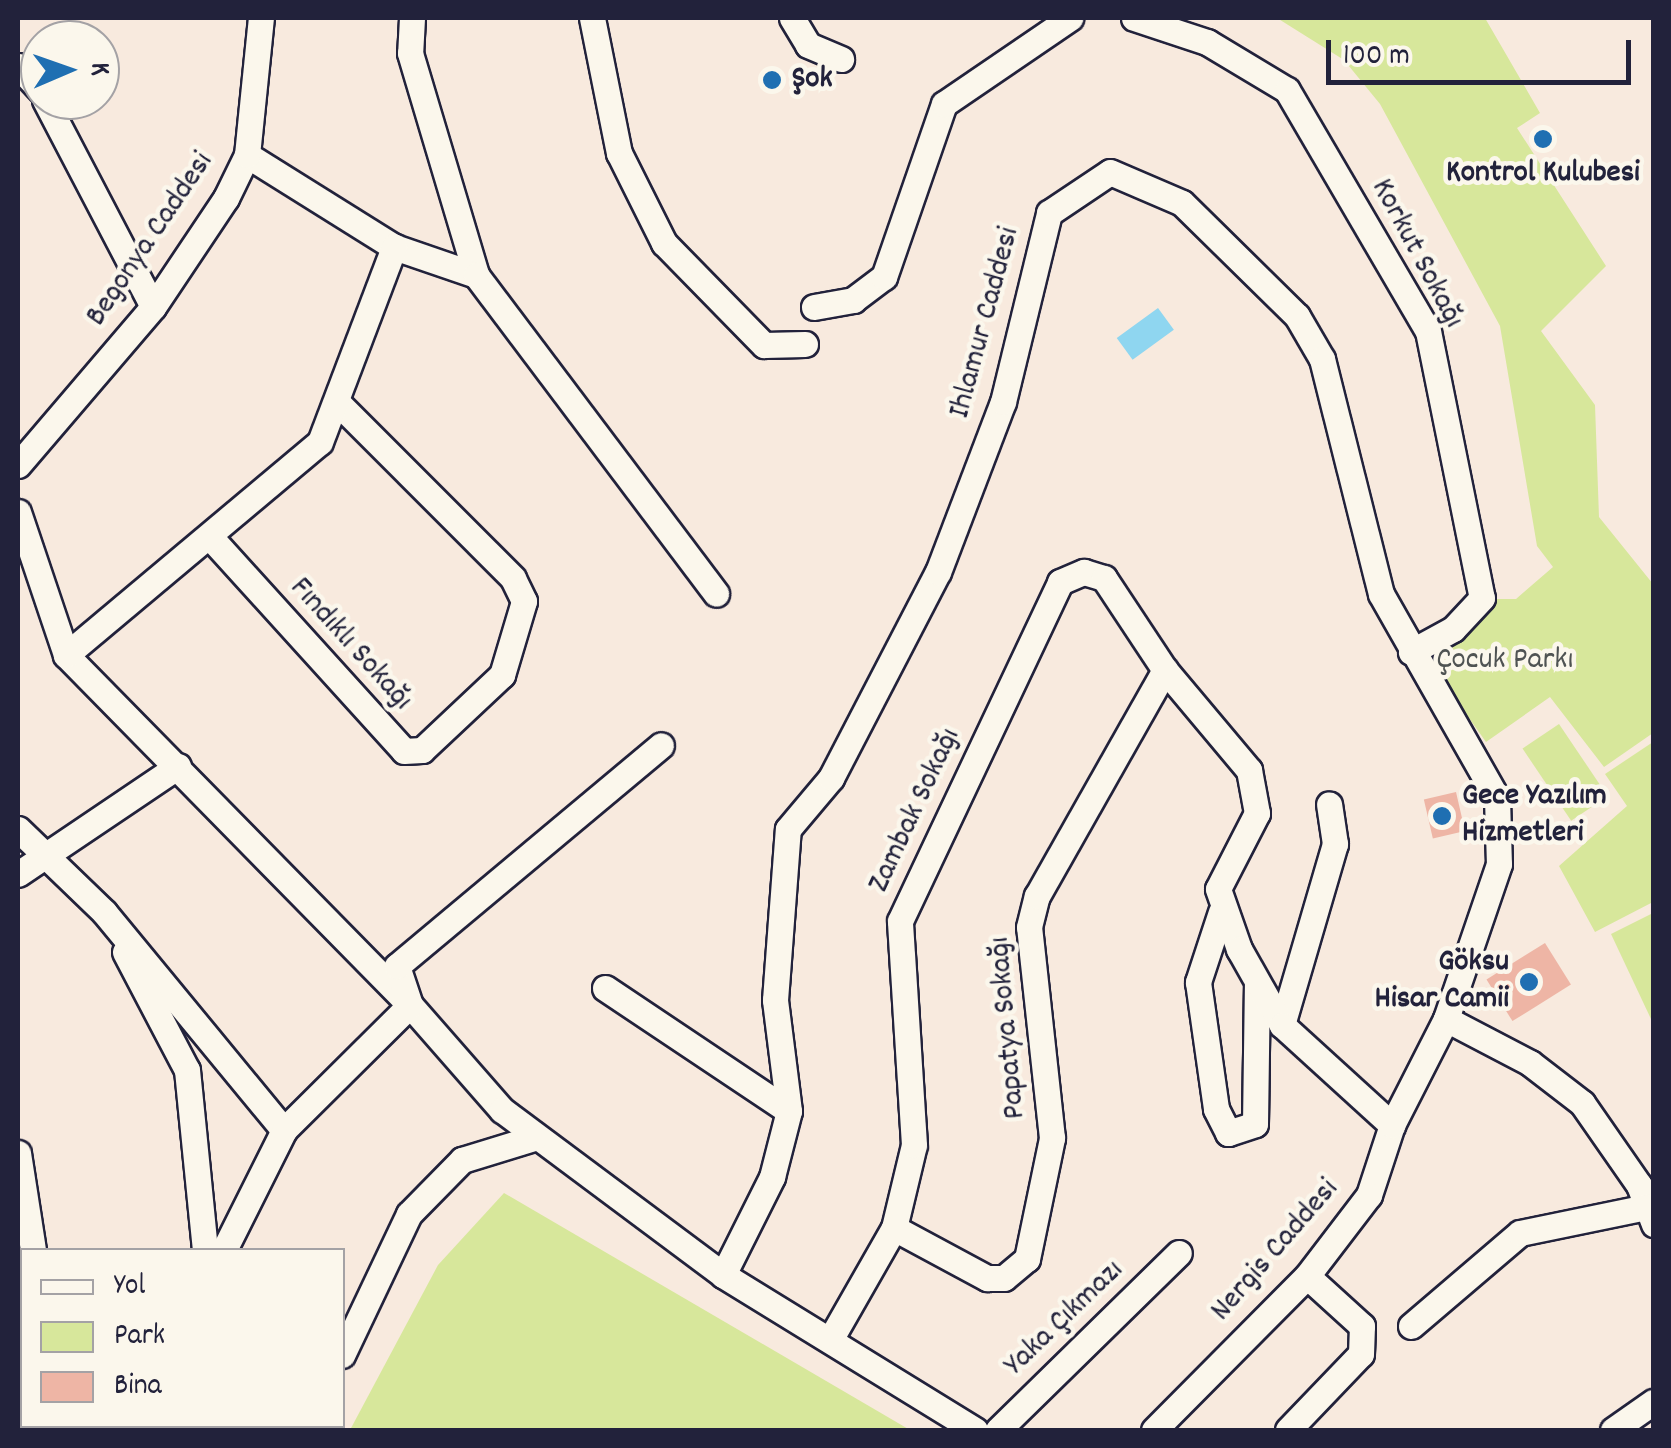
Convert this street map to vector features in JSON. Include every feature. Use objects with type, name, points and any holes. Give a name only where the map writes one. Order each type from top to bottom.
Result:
[{"type":"street","points":[[239,18],[261,26]]},
{"type":"street","points":[[412,18],[410,52],[476,275],[716,594]]},
{"type":"street","points":[[592,18],[620,153],[664,244],[764,344],[805,344]]},
{"type":"street","points":[[792,18],[808,45],[841,59]]},
{"type":"street","points":[[814,306],[853,300],[884,277],[944,104],[1070,18]]},
{"type":"street","name":"Korkut Sokağı","points":[[1134,18],[1207,42],[1287,90],[1428,331],[1482,598],[1453,629],[1411,652]]},
{"type":"street","name":"Begonya Caddesi","points":[[18,465],[152,307],[247,156],[261,26]]},
{"type":"street","points":[[55,120],[152,307]]},
{"type":"street","points":[[247,156],[394,247],[476,275]]},
{"type":"street","name":"Ihlamur Caddesi","points":[[789,1110],[775,1000],[788,829],[831,778],[938,572],[1003,402],[1049,214],[1110,172],[1182,203],[1296,316],[1322,359],[1381,594],[1411,652]]},
{"type":"street","points":[[66,655],[211,538],[320,442],[394,247]]},
{"type":"street","name":"Fındıklı Sokağı","points":[[211,538],[404,751],[422,750],[502,674],[524,601],[512,578],[338,403]]},
{"type":"street","points":[[18,512],[66,655],[410,1006],[502,1110],[534,1138],[723,1275],[974,1430]]},
{"type":"street","name":"Zambak Sokağı","points":[[830,1340],[894,1228],[914,1146],[900,921],[1060,582],[1084,572],[1104,578],[1164,670],[1249,770],[1257,814],[1218,890],[1221,912],[1198,982],[1216,1109],[1228,1133],[1255,1124],[1257,982]]},
{"type":"street","name":"Nergis Caddesi","points":[[1154,1430],[1307,1276],[1369,1195],[1392,1125],[1446,1019],[1499,864],[1497,798],[1411,652]]},
{"type":"street","name":"Papatya Sokağı","points":[[894,1228],[987,1278],[1004,1278],[1026,1259],[1052,1138],[1029,927],[1037,896],[1164,670]]},
{"type":"street","points":[[410,1006],[397,966],[661,745]]},
{"type":"street","points":[[18,874],[178,766]]},
{"type":"street","points":[[1282,1025],[1334,844],[1329,804]]},
{"type":"street","points":[[18,829],[104,912],[284,1130]]},
{"type":"street","points":[[104,912],[187,1070],[205,1248]]},
{"type":"street","points":[[1221,912],[1282,1025],[1392,1125]]},
{"type":"street","points":[[605,988],[789,1110],[772,1177],[723,1275]]},
{"type":"street","points":[[225,1248],[284,1130],[410,1006]]},
{"type":"street","points":[[1411,1326],[1520,1234],[1650,1216],[1582,1103],[1530,1063],[1446,1019]]},
{"type":"street","points":[[502,1110],[507,1146]]},
{"type":"street","points":[[345,1349],[410,1214],[462,1160],[534,1138]]},
{"type":"street","points":[[18,1153],[32,1248]]},
{"type":"street","name":"Yaka Çıkmazı","points":[[998,1430],[1178,1253]]},
{"type":"street","points":[[1288,1430],[1361,1354],[1362,1326],[1307,1276]]},
{"type":"street","points":[[1613,1430],[1653,1399]]},
{"type":"street","points":[[1650,1430],[1653,1399]]},
{"type":"green space","name":"Çocuk Parkı","points":[[1277,18],[1485,18],[1540,113],[1517,128],[1606,266],[1541,331],[1595,405],[1599,517],[1653,584],[1653,733],[1604,767],[1550,697],[1486,742],[1449,690],[1440,647],[1489,599],[1516,599],[1553,567],[1537,546],[1500,326],[1380,104],[1344,60]]},
{"type":"green space","points":[[1559,724],[1608,796],[1571,821],[1523,749]]},
{"type":"green space","points":[[1653,742],[1653,902],[1595,932],[1559,866],[1627,806],[1605,774]]},
{"type":"green space","points":[[1653,913],[1654,1018],[1651,1019],[1611,934]]},
{"type":"green space","points":[[504,1193],[910,1430],[350,1430],[438,1265]]},
{"type":"water","points":[[1158,308],[1174,330],[1133,360],[1117,338]]},
{"type":"building","name":"Gece Yazılım Hizmetleri","points":[[1456,792],[1465,831],[1433,838],[1424,799]]},
{"type":"building","name":"Göksu Hisar Camii","points":[[1545,943],[1571,985],[1512,1021],[1486,980]]},
{"type":"place","name":"Şok","points":[[772,80]]},
{"type":"place","name":"Kontrol Kulubesi","points":[[1543,139]]},
{"type":"place","name":"Gece Yazılım Hizmetleri","points":[[1442,816]]},
{"type":"place","name":"Göksu Hisar Camii","points":[[1529,982]]}]
